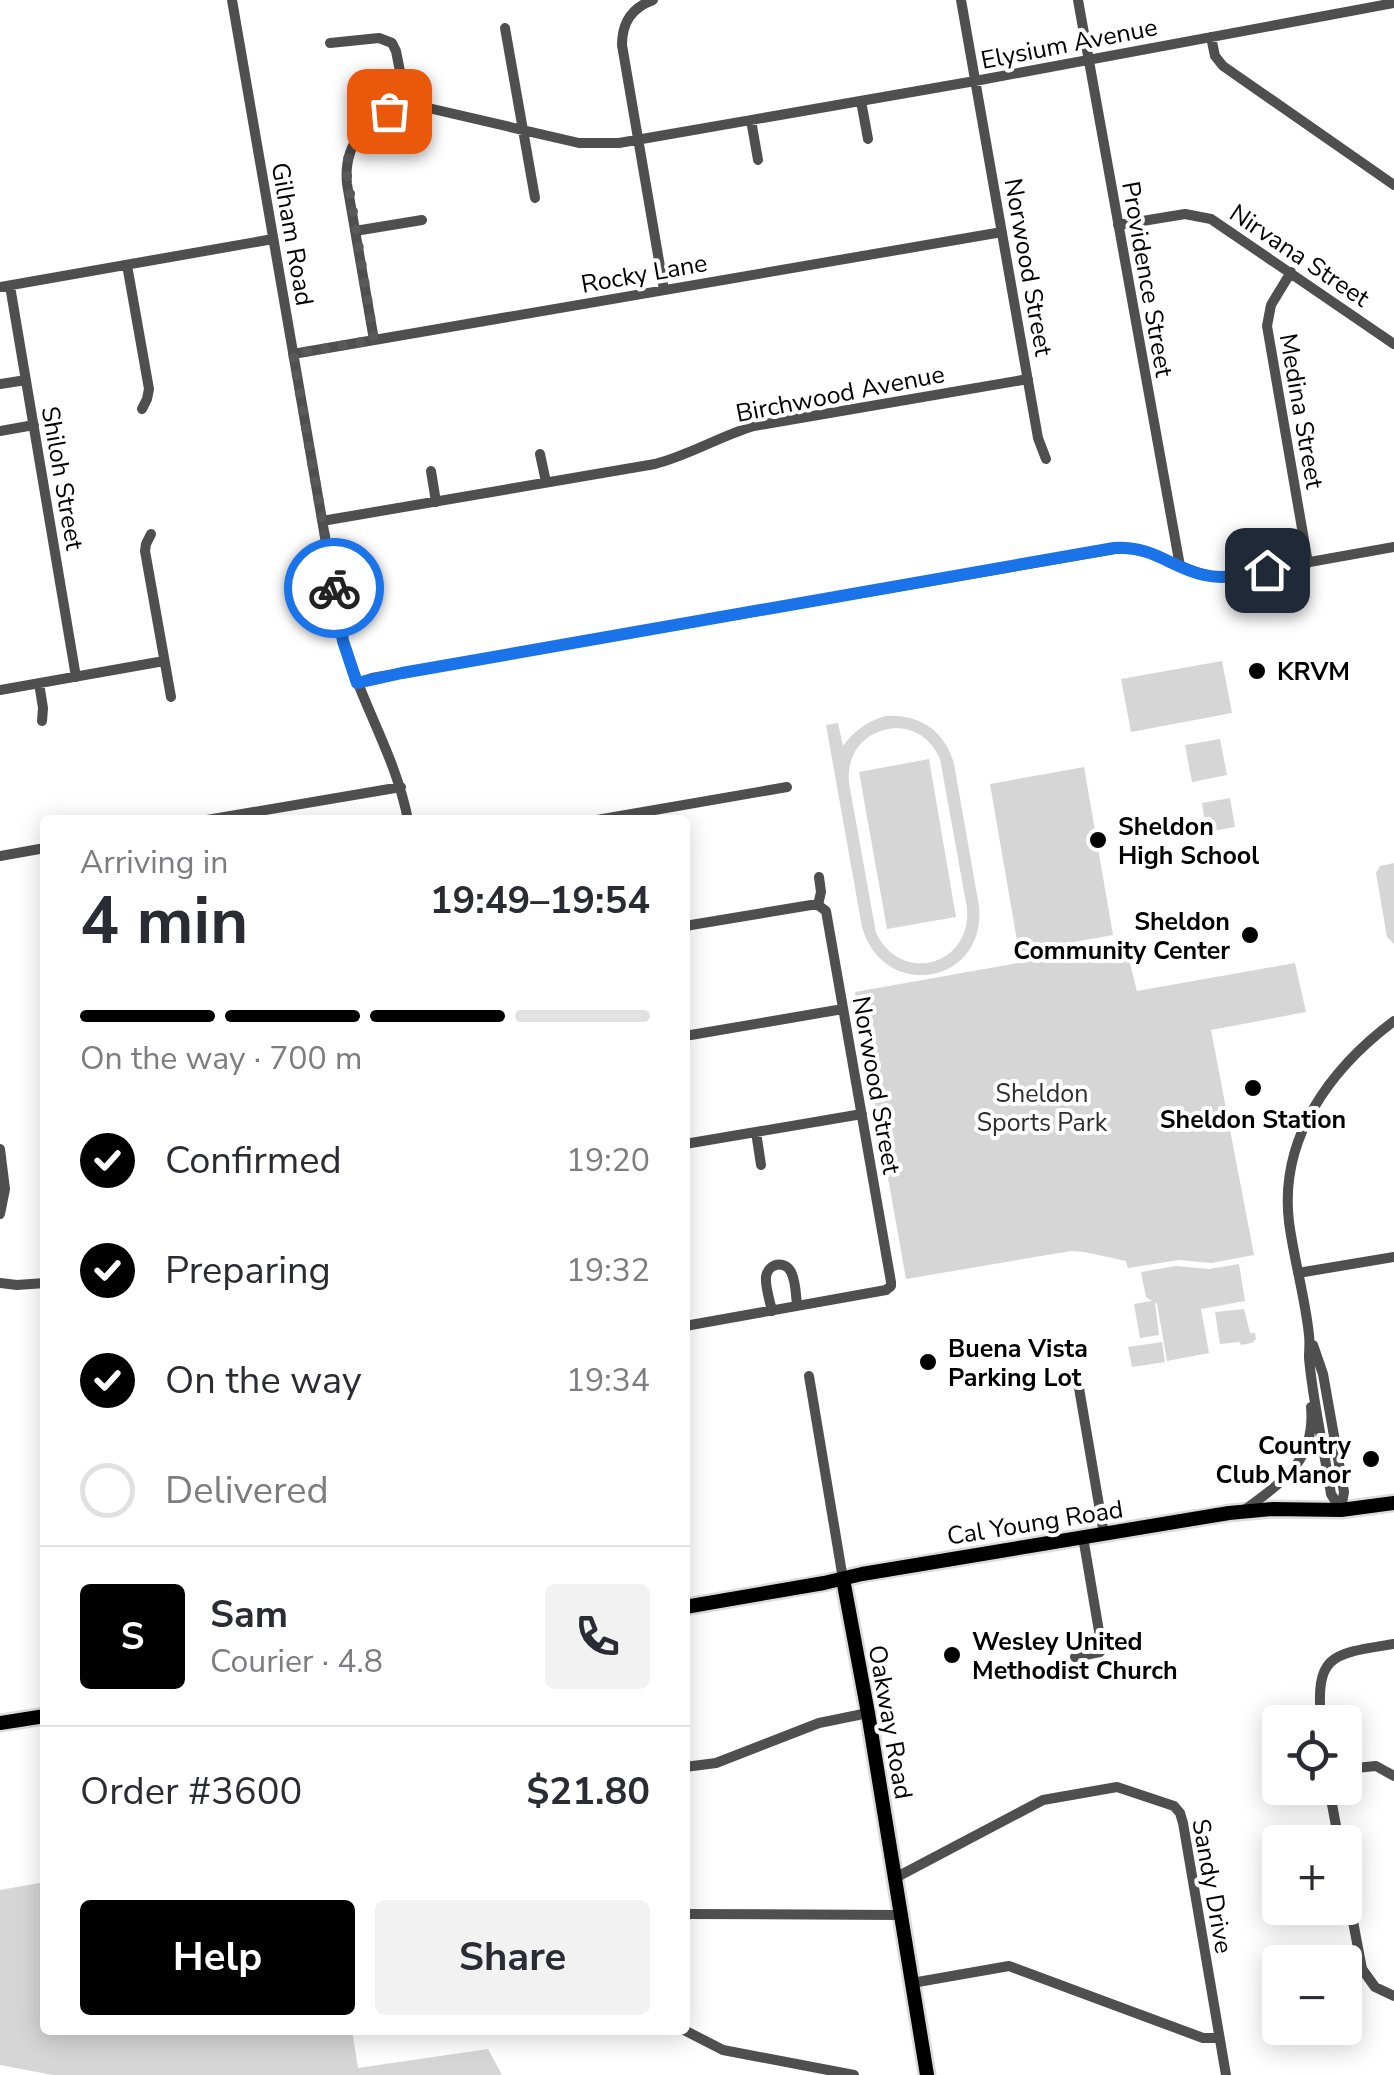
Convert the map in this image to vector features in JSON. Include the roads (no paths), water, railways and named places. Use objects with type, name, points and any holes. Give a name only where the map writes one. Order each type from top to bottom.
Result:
[{"type":"main road","name":"Cal Young Road","points":[[690,1606],[1243,1511],[1341,1510],[1394,1502]]},
{"type":"main road","name":"Oakway Road","points":[[844,1579],[926,2075]]},
{"type":"main road","points":[[0,1723],[40,1717]]},
{"type":"street","name":"Gilham Road","points":[[232,0],[343,641],[401,787],[407,815]]},
{"type":"street","points":[[653,0],[635,10],[626,21],[622,51],[664,290]]},
{"type":"street","name":"Norwood Street","points":[[962,0],[1038,438],[1046,459]]},
{"type":"street","name":"Providence Street","points":[[1078,0],[1180,566]]},
{"type":"street","name":"Elysium Avenue","points":[[406,106],[586,144],[638,140],[1211,37],[1341,6],[1394,3]]},
{"type":"street","points":[[505,28],[535,198]]},
{"type":"street","points":[[1211,37],[1222,66],[1394,186]]},
{"type":"street","points":[[330,43],[379,38],[392,43],[406,106],[374,119],[359,134],[346,169],[374,340]]},
{"type":"street","points":[[861,101],[868,139]]},
{"type":"street","points":[[751,120],[758,160]]},
{"type":"street","name":"Nirvana Street","points":[[1118,225],[1169,216],[1200,216],[1216,222],[1394,344]]},
{"type":"street","points":[[355,231],[422,220]]},
{"type":"street","name":"Rocky Lane","points":[[293,354],[1002,232]]},
{"type":"street","points":[[5,286],[273,239]]},
{"type":"street","points":[[127,265],[149,389],[142,410]]},
{"type":"street","name":"Medina Street","points":[[1291,272],[1268,312],[1267,326],[1308,563]]},
{"type":"street","name":"Shiloh Street","points":[[5,286],[26,380],[76,676]]},
{"type":"street","name":"Birchwood Avenue","points":[[322,521],[662,462],[754,426],[1028,378]]},
{"type":"street","points":[[0,384],[26,380]]},
{"type":"street","points":[[0,430],[34,425]]},
{"type":"street","points":[[540,454],[546,482]]},
{"type":"street","points":[[431,472],[436,502]]},
{"type":"street","points":[[151,534],[145,551],[171,697]]},
{"type":"street","points":[[357,683],[1114,548],[1145,550],[1205,576],[1226,577],[1394,547]]},
{"type":"street","points":[[0,690],[164,661]]},
{"type":"street","points":[[39,683],[42,722]]},
{"type":"street","points":[[275,814],[401,787]]},
{"type":"street","points":[[625,815],[787,787]]},
{"type":"street","points":[[0,856],[40,849]]},
{"type":"street","name":"Norwood Street","points":[[798,1306],[886,1290],[891,1284],[827,914],[824,908],[814,905],[821,892],[818,877]]},
{"type":"street","points":[[690,925],[814,905]]},
{"type":"street","points":[[690,1035],[843,1010]]},
{"type":"street","points":[[1341,1510],[1331,1494],[1310,1361],[1288,1204],[1290,1170],[1303,1127],[1317,1100],[1364,1046],[1394,1021]]},
{"type":"street","points":[[690,1143],[862,1114]]},
{"type":"street","points":[[756,1132],[761,1165]]},
{"type":"street","points":[[0,1149],[5,1189],[0,1214]]},
{"type":"street","points":[[1298,1272],[1394,1257]]},
{"type":"street","points":[[690,1325],[772,1311],[798,1306],[792,1273],[778,1264],[766,1274],[772,1311]]},
{"type":"street","points":[[0,1284],[40,1284]]},
{"type":"street","points":[[1309,1335],[1323,1374],[1344,1492],[1341,1510]]},
{"type":"street","points":[[1243,1511],[1286,1477],[1304,1453],[1312,1422],[1310,1361]]},
{"type":"street","name":"Oakway Road","points":[[810,1376],[844,1579]]},
{"type":"street","points":[[1075,1381],[1104,1534]]},
{"type":"street","points":[[1075,1656],[1100,1652],[1102,1646],[1084,1537]]},
{"type":"street","points":[[1320,1705],[1322,1664],[1350,1651],[1394,1644]]},
{"type":"street","points":[[690,1766],[716,1762],[819,1723],[868,1713]]},
{"type":"street","points":[[1362,1767],[1376,1766],[1394,1776]]},
{"type":"street","name":"Sandy Drive","points":[[895,1878],[1033,1804],[1050,1799],[1122,1787],[1174,1806],[1184,1823],[1226,2075]]},
{"type":"street","points":[[690,1914],[900,1915]]},
{"type":"street","points":[[1354,1925],[1362,1969],[1376,1986],[1394,1996]]},
{"type":"street","points":[[912,1983],[1009,1966],[1203,2038],[1219,2038]]},
{"type":"street","points":[[690,2033],[723,2050],[854,2075]]},
{"type":"place","name":"KRVM","points":[[1257,671]]},
{"type":"place","name":"Sheldon High School","points":[[1098,840]]},
{"type":"place","name":"Sheldon Community Center","points":[[1250,935]]},
{"type":"place","name":"Sheldon Station","points":[[1253,1088]]},
{"type":"place","name":"Buena Vista Parking Lot","points":[[928,1362]]},
{"type":"place","name":"Country Club Manor","points":[[1371,1459]]},
{"type":"place","name":"Wesley United Methodist Church","points":[[952,1655]]},
{"type":"park label","name":"Sheldon Sports Park","points":[[1042,1108]]}]
